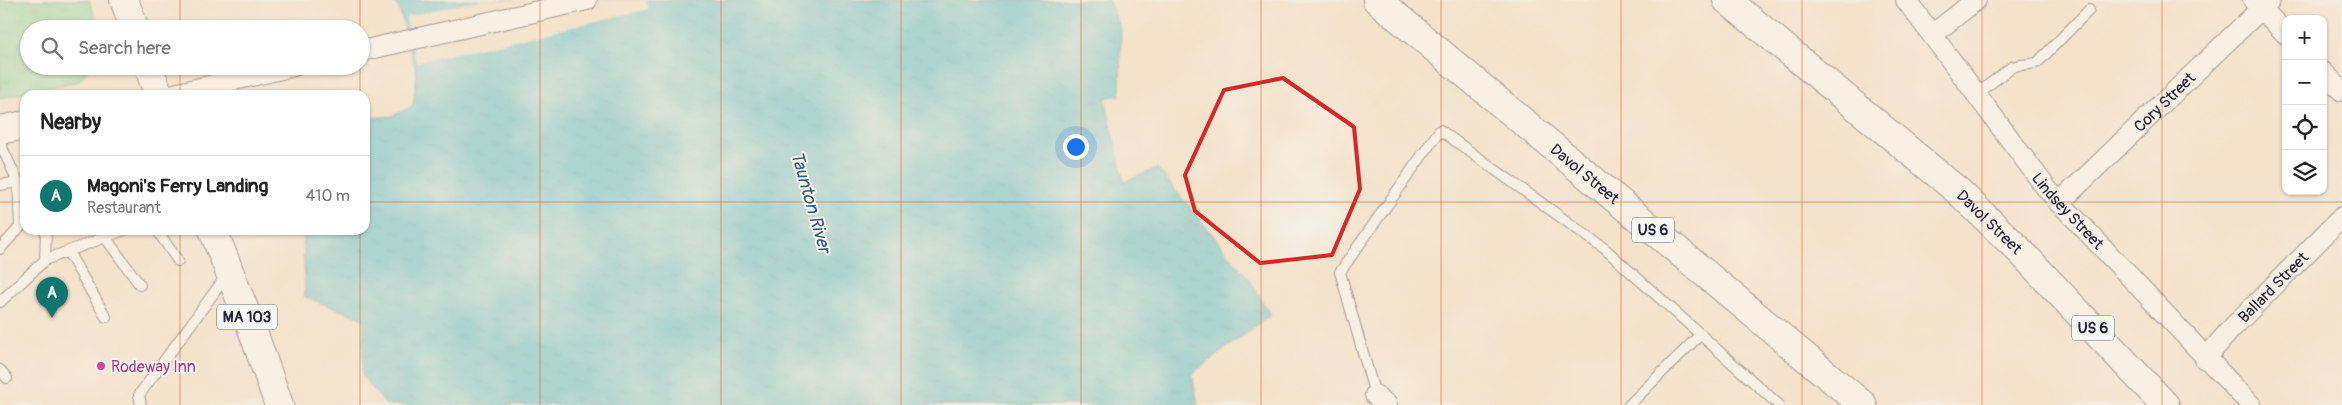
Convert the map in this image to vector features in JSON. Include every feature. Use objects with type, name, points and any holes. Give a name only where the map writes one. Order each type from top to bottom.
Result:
[{"type":"main road","points":[[124,0],[132,20]]},
{"type":"main road","name":"Davol Street","points":[[1377,0],[1858,404]]},
{"type":"main road","name":"Davol Street","points":[[1727,0],[1958,191],[2034,265],[2165,405]]},
{"type":"main road","points":[[151,75],[156,90]]},
{"type":"main road","points":[[0,130],[20,126]]},
{"type":"main road","name":"MA 103","points":[[215,235],[279,405]]},
{"type":"street","points":[[370,49],[587,0]]},
{"type":"street","name":"Lindsey Street","points":[[1906,0],[2059,203],[2205,359],[2251,405]]},
{"type":"street","points":[[1932,35],[1976,0]]},
{"type":"street","points":[[2261,3],[2282,29]]},
{"type":"street","name":"Cory Street","points":[[2059,203],[2261,3]]},
{"type":"street","points":[[191,90],[256,75]]},
{"type":"street","points":[[2327,76],[2342,91]]},
{"type":"street","name":"Ballard Street","points":[[2205,359],[2231,329],[2342,217]]},
{"type":"lane","points":[[1976,94],[2010,68],[2038,62],[2089,10]]},
{"type":"lane","points":[[1381,400],[1340,272],[1440,130],[1605,249],[1779,405]]},
{"type":"lane","points":[[0,143],[18,182],[20,226],[0,249]]},
{"type":"lane","points":[[0,185],[18,182]]},
{"type":"lane","points":[[45,260],[46,235]]},
{"type":"lane","points":[[0,302],[45,260],[111,235]]},
{"type":"lane","points":[[160,235],[178,261]]},
{"type":"lane","points":[[106,237],[140,285]]},
{"type":"lane","points":[[68,252],[106,317]]},
{"type":"lane","points":[[141,405],[139,396],[230,272]]},
{"type":"lane","points":[[1629,405],[1700,334]]},
{"type":"highlighted area","points":[[1283,78],[1354,127],[1360,189],[1332,255],[1260,263],[1195,211],[1185,175],[1224,90]]},
{"type":"green space","points":[[0,0],[89,0],[96,20],[20,20],[20,75],[84,75],[79,81],[37,90],[20,90],[20,94],[0,98]]},
{"type":"water","name":"Taunton River","points":[[392,0],[1108,0],[1121,28],[1120,95],[1105,98],[1124,182],[1157,168],[1250,280],[1270,315],[1192,374],[1198,405],[386,405],[362,376],[364,319],[305,297],[303,235],[370,235],[370,118],[392,116],[413,106],[417,74],[399,9]]},
{"type":"pier","points":[[480,0],[646,0],[648,9],[416,62],[406,17]]},
{"type":"place","name":"Magoni's Ferry Landing","points":[[52,318]]},
{"type":"place","name":"Rodeway Inn","points":[[101,366]]}]
